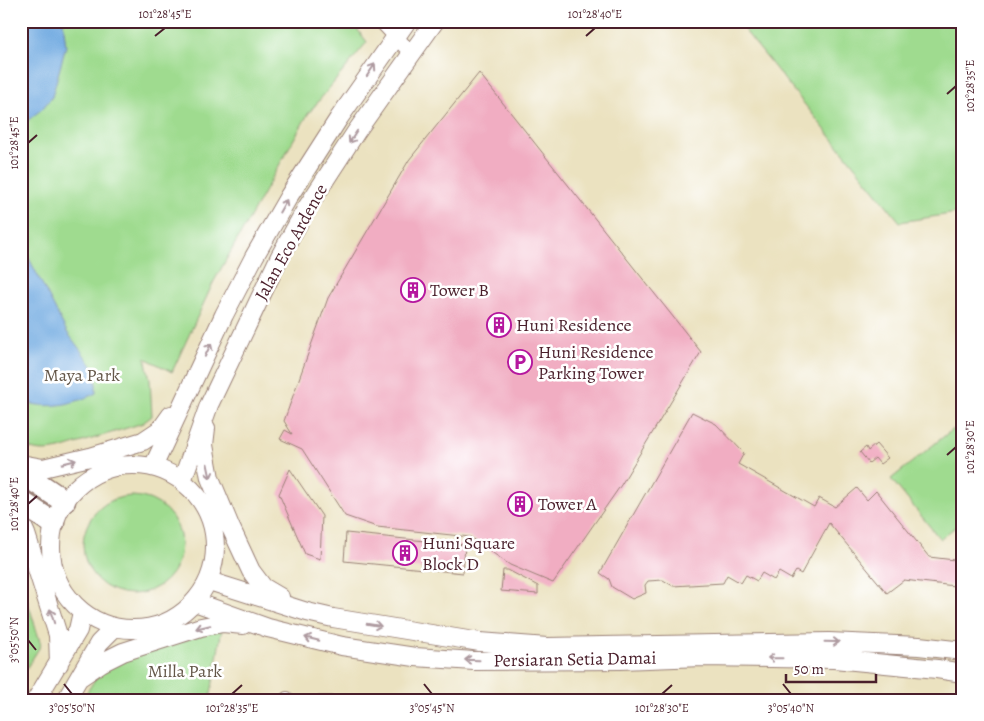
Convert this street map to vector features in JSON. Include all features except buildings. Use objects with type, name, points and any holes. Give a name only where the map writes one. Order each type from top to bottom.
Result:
[{"type":"highway","points":[[21,472],[64,501]]},
{"type":"highway","points":[[21,502],[54,524]]},
{"type":"street","points":[[381,21],[411,54]]},
{"type":"street","name":"Jalan Eco Ardence","points":[[153,467],[224,315],[258,249],[339,118],[407,21]]},
{"type":"street","name":"Jalan Eco Ardence","points":[[182,481],[209,405],[271,271],[306,208],[356,132],[435,21]]},
{"type":"street","points":[[21,464],[43,468],[90,457],[143,441],[161,429],[187,394],[209,405],[204,445],[210,478],[251,571],[263,587],[307,612]]},
{"type":"street","points":[[128,465],[153,467],[182,481],[201,501],[212,526],[215,554],[208,581],[195,602],[172,621],[144,629],[114,628],[82,612],[69,600],[56,576],[50,550],[54,524],[64,501],[81,483],[103,470],[128,465]]},
{"type":"street","points":[[21,523],[58,635],[59,664]]},
{"type":"street","name":"Persiaran Setia Damai","points":[[208,581],[307,612],[400,630],[480,642],[547,647],[830,642],[919,646],[963,651]]},
{"type":"street","name":"Persiaran Setia Damai","points":[[195,602],[268,628],[342,646],[415,657],[474,661],[620,660],[702,656],[834,659],[937,668],[963,673]]},
{"type":"street","points":[[36,700],[78,630],[82,612]]},
{"type":"street","points":[[79,678],[101,663],[123,652],[201,627],[223,623],[268,628]]},
{"type":"street","points":[[66,700],[99,643],[114,628]]},
{"type":"green space","name":"Maya Park","points":[[21,21],[351,21],[367,42],[308,114],[213,283],[172,372],[145,358],[150,379],[152,416],[143,423],[50,451],[40,451],[21,445]]},
{"type":"green space","points":[[737,21],[963,21],[963,212],[900,222]]},
{"type":"green space","points":[[953,429],[963,441],[963,521],[940,539],[891,479]]},
{"type":"green space","points":[[132,496],[151,500],[166,511],[177,526],[181,545],[177,564],[166,579],[151,590],[132,594],[113,590],[98,579],[87,564],[83,545],[87,526],[98,511],[113,500]]},
{"type":"green space","points":[[21,580],[41,645],[21,677]]},
{"type":"green space","name":"Milla Park","points":[[222,628],[210,700],[82,700],[97,676],[109,665]]},
{"type":"water","points":[[21,21],[63,21],[66,46],[52,97],[42,109],[21,126]]},
{"type":"water","points":[[21,243],[67,332],[96,371],[96,393],[78,401],[50,406],[21,401]]},
{"type":"place","name":"Tower B","points":[[413,290]]},
{"type":"place","name":"Huni Residence","points":[[499,325]]},
{"type":"place","name":"Huni Residence Parking Tower","points":[[520,362]]},
{"type":"place","name":"Tower A","points":[[520,504]]},
{"type":"place","name":"Huni Square Block D","points":[[405,553]]}]
